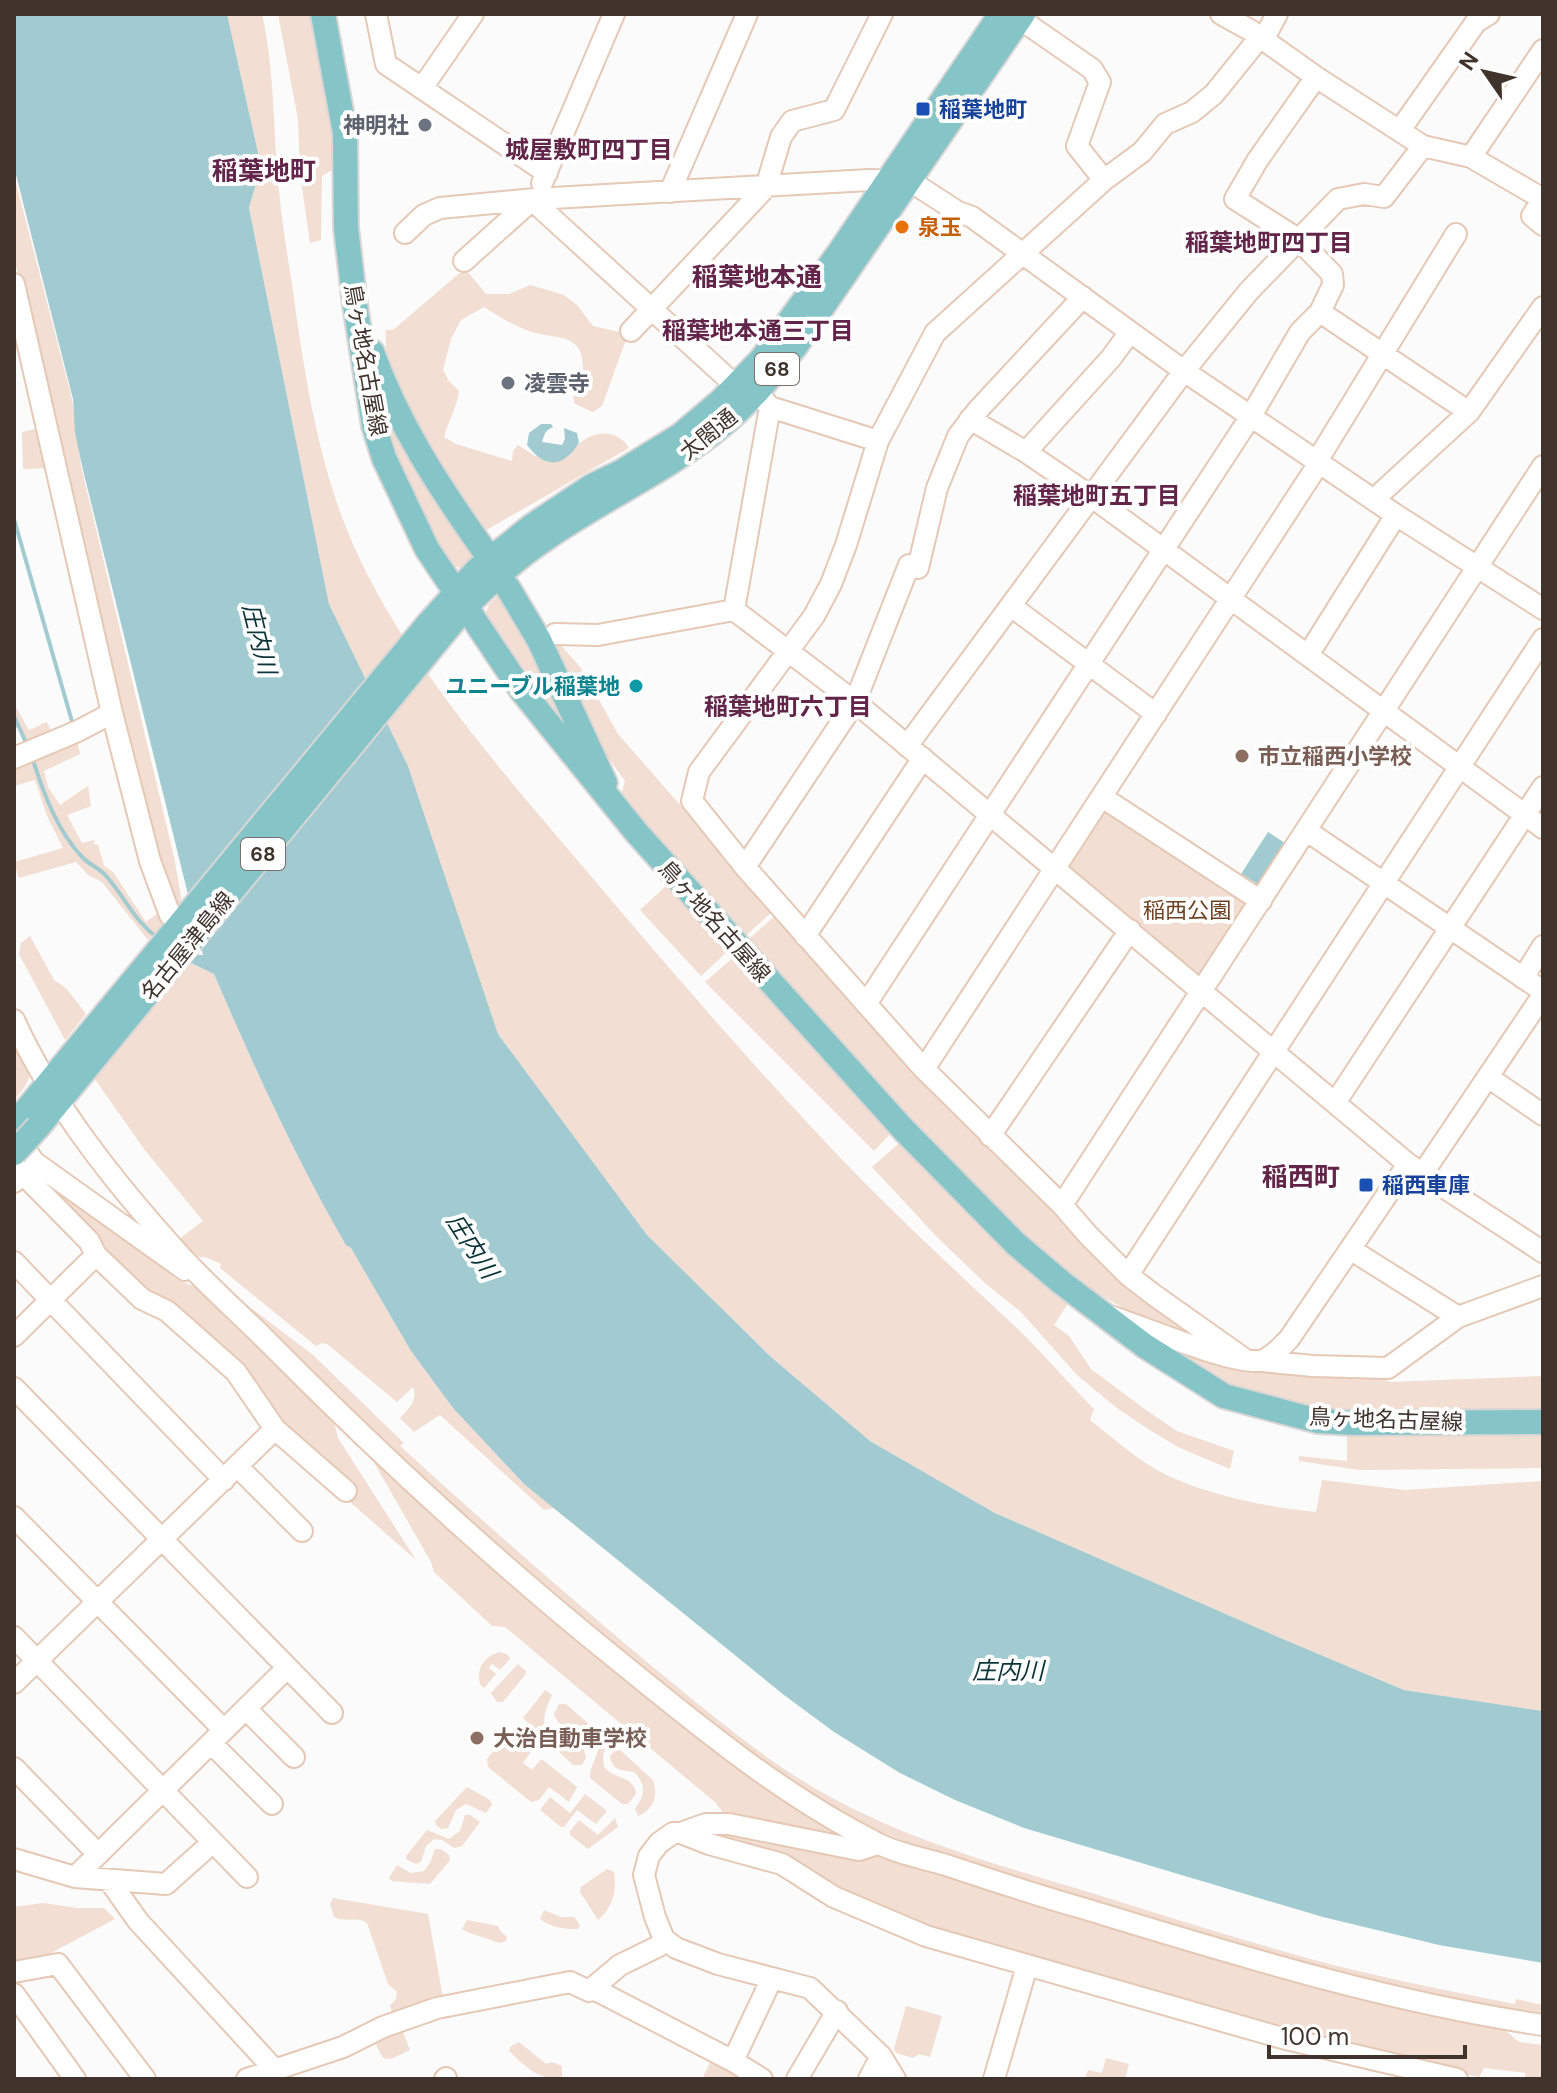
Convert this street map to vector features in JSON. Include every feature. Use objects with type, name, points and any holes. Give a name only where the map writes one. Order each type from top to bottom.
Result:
[{"type":"main road","name":"鳥ヶ地名古屋線","points":[[323,14],[345,133],[346,228],[355,305],[374,426],[384,458],[427,549],[522,691],[637,833],[902,1128],[1016,1244],[1145,1346],[1224,1396],[1318,1421],[1543,1422]]},
{"type":"main road","name":"太閤通","points":[[435,629],[461,599],[477,570],[532,526],[592,486],[656,452],[706,415],[754,395],[761,360],[899,180],[1007,16]]},
{"type":"main road","points":[[355,305],[378,370],[399,416],[449,502],[483,549]]},
{"type":"main road","points":[[508,588],[539,640],[606,786],[637,833]]},
{"type":"main road","name":"名古屋津島線","points":[[54,1093],[435,629]]},
{"type":"main road","name":"68","points":[[14,1153],[23,1124],[54,1093]]},
{"type":"street","points":[[376,14],[386,64],[547,173]]},
{"type":"street","points":[[422,88],[473,14]]},
{"type":"street","points":[[464,261],[534,199],[614,14]]},
{"type":"street","points":[[670,192],[747,14]]},
{"type":"street","points":[[631,331],[766,187],[781,137],[792,121],[834,110],[882,14]]},
{"type":"street","points":[[1221,14],[1423,146],[1471,157],[1543,199],[1532,216],[1543,225]]},
{"type":"street","points":[[1252,1360],[1186,1319],[1128,1275],[924,1069],[745,867],[692,801],[699,772],[814,616],[831,584],[878,441],[935,333],[1104,180],[1142,152],[1165,124],[1192,112],[1214,94],[1261,39],[1277,14]]},
{"type":"street","points":[[1007,16],[1092,69],[1100,82],[1077,146],[1104,180]]},
{"type":"street","points":[[1400,130],[1477,17]]},
{"type":"street","points":[[1471,157],[1543,50]]},
{"type":"street","points":[[866,1004],[1251,416],[1300,332],[1320,312],[1333,285],[1332,274],[1298,239],[1235,199],[1257,161],[1316,77]]},
{"type":"street","points":[[805,936],[915,752],[1011,606],[1184,371],[1249,291],[1338,199],[1364,194],[1384,197],[1423,146]]},
{"type":"street","points":[[405,233],[424,215],[440,208],[534,199],[899,180],[972,217],[1184,371],[1396,515],[1543,609]]},
{"type":"street","points":[[534,199],[653,310],[754,395],[878,441]]},
{"type":"street","points":[[924,1069],[1318,462],[1456,234]]},
{"type":"street","points":[[14,284],[112,713],[150,861],[170,915]]},
{"type":"street","points":[[745,867],[855,702],[914,566],[937,488],[958,436],[970,419],[1083,297]]},
{"type":"street","points":[[1376,501],[1469,412],[1543,307]]},
{"type":"street","points":[[1320,312],[1469,412]]},
{"type":"street","points":[[1026,452],[1111,358],[1130,332]]},
{"type":"street","points":[[734,610],[754,395]]},
{"type":"street","points":[[970,419],[1026,452],[1164,548],[1543,828]]},
{"type":"street","points":[[1062,1205],[1543,466]]},
{"type":"street","points":[[1308,655],[1396,515]]},
{"type":"street","points":[[1011,606],[1156,714]]},
{"type":"street","points":[[555,634],[598,635],[734,610],[855,702],[991,813],[1273,1053],[1415,1169],[1539,1241]]},
{"type":"street","points":[[1128,1275],[1543,639]]},
{"type":"street","points":[[14,758],[112,713]]},
{"type":"street","points":[[1335,1103],[1543,787]]},
{"type":"street","points":[[1102,797],[1261,901]]},
{"type":"street","points":[[1252,1360],[1278,1351],[1289,1339],[1350,1249],[1488,1077],[1543,993],[1307,831]]},
{"type":"street","points":[[990,1136],[1130,930]]},
{"type":"street","points":[[1523,978],[1543,946]]},
{"type":"street","points":[[14,1020],[31,1058],[54,1093],[126,1192],[197,1272],[400,1473],[557,1611],[699,1727],[785,1789],[877,1844],[1287,1970],[1543,2025]]},
{"type":"street","points":[[1488,1077],[1543,1115]]},
{"type":"street","points":[[23,1124],[34,1162],[182,1270],[197,1272]]},
{"type":"street","points":[[14,1182],[22,1173],[89,1241],[96,1255],[142,1299],[167,1311],[236,1372],[275,1429],[346,1491]]},
{"type":"street","points":[[1350,1249],[1458,1317]]},
{"type":"street","points":[[14,1336],[96,1255]]},
{"type":"street","points":[[14,1262],[231,1473],[302,1531]]},
{"type":"street","points":[[1106,1315],[1229,1357],[1313,1366],[1388,1368],[1458,1317],[1543,1286]]},
{"type":"street","points":[[14,1388],[332,1713]]},
{"type":"street","points":[[14,1683],[275,1429]]},
{"type":"street","points":[[14,1517],[98,1602],[218,1736],[272,1804]]},
{"type":"street","points":[[14,1637],[247,1877]]},
{"type":"street","points":[[75,1877],[287,1668]]},
{"type":"street","points":[[246,1709],[294,1757]]},
{"type":"street","points":[[14,1768],[98,1854]]},
{"type":"street","points":[[877,1844],[859,1850],[729,1824],[706,1824],[673,1833],[659,1843],[649,1856],[644,1875],[664,1939],[676,1948],[718,1964],[810,1988],[881,2056],[895,2079]]},
{"type":"street","points":[[681,1833],[782,1864],[834,1897],[926,1936],[1282,2038],[1457,2079]]},
{"type":"street","points":[[14,1859],[75,1877],[166,1884],[213,1842]]},
{"type":"street","points":[[109,1880],[138,1921],[286,2071]]},
{"type":"street","points":[[247,2079],[286,2071],[383,2027],[437,2008],[570,1982],[589,1991],[620,1965],[659,1946],[664,1939]]},
{"type":"street","points":[[14,1972],[58,1964],[145,2079]]},
{"type":"street","points":[[994,2079],[1027,1966]]},
{"type":"street","points":[[733,2061],[772,1978]]},
{"type":"street","points":[[592,1988],[762,2079]]},
{"type":"street","points":[[14,1994],[75,2079]]},
{"type":"street","points":[[797,2079],[837,2011]]},
{"type":"street","points":[[1519,2022],[1526,2031],[1543,2040]]},
{"type":"street","points":[[869,2079],[881,2056]]},
{"type":"green space","points":[[227,14],[262,14],[272,80],[280,203],[301,346],[316,426],[338,506],[357,553],[381,599],[439,690],[472,733],[713,1019],[785,1099],[879,1197],[1042,1353],[1094,1409],[1090,1420],[1139,1458],[1171,1477],[1224,1496],[1316,1512],[1322,1480],[1405,1490],[1543,1481],[1543,1711],[1404,1690],[995,1513],[870,1441],[771,1357],[647,1235],[498,1034],[408,766],[329,604],[249,208],[261,166]]},
{"type":"green space","points":[[278,14],[311,14],[331,120],[334,169],[322,176],[321,240],[310,243],[300,173],[298,119]]},
{"type":"green space","points":[[14,175],[72,399],[81,466],[174,857],[182,902],[173,912],[158,872],[34,355],[14,255]]},
{"type":"green space","points":[[462,271],[467,271],[486,294],[509,294],[530,285],[564,295],[577,305],[593,326],[628,334],[602,406],[593,412],[575,404],[574,385],[583,369],[582,357],[573,343],[523,329],[484,307],[461,320],[451,339],[443,370],[459,391],[444,437],[456,444],[512,461],[513,451],[518,445],[535,456],[574,450],[586,439],[602,434],[617,436],[629,448],[483,532],[419,436],[394,382],[387,355],[386,330],[393,330]]},
{"type":"green space","points":[[379,388],[478,554],[461,568],[449,565],[429,536],[391,450]]},
{"type":"green space","points":[[43,427],[53,468],[23,469],[22,432]]},
{"type":"green space","points":[[501,593],[534,644],[585,758],[484,619],[489,604]]},
{"type":"green space","points":[[537,618],[581,668],[618,734],[773,911],[741,940],[621,795],[625,781],[597,742]]},
{"type":"green space","points":[[14,704],[29,730],[47,722],[54,738],[27,748],[18,728],[14,728]]},
{"type":"green space","points":[[77,740],[80,754],[44,771],[48,787],[60,805],[88,786],[91,806],[67,815],[82,843],[95,840],[93,844],[98,845],[104,866],[113,872],[146,922],[161,911],[166,921],[148,940],[102,882],[88,875],[76,862],[19,878],[14,862],[63,848],[47,816],[35,780],[14,786],[14,763]]},
{"type":"green space","name":"稲西公園","points":[[1101,807],[1251,899],[1198,978],[1067,868]]},
{"type":"green space","points":[[668,884],[729,950],[701,976],[640,910]]},
{"type":"green space","points":[[776,915],[1213,1344],[1118,1305],[1076,1280],[1024,1242],[743,944]]},
{"type":"green space","points":[[30,936],[54,980],[66,988],[86,1014],[65,1040],[19,954],[21,943]]},
{"type":"green space","points":[[735,956],[895,1129],[874,1151],[705,982]]},
{"type":"green space","points":[[187,961],[214,974],[309,1178],[411,1351],[453,1408],[524,1484],[555,1508],[544,1510],[440,1415],[414,1432],[400,1418],[413,1400],[413,1387],[397,1402],[327,1344],[316,1346],[220,1268],[221,1264],[193,1256],[179,1239],[203,1221],[144,1149],[92,1075]]},
{"type":"green space","points":[[14,1035],[27,1062],[29,1075],[14,1100]]},
{"type":"green space","points":[[904,1139],[1070,1300],[1054,1325],[1069,1336],[1091,1369],[1177,1431],[1234,1451],[1230,1469],[1180,1448],[1117,1408],[1077,1375],[1020,1311],[987,1285],[937,1237],[872,1167]]},
{"type":"green space","points":[[33,1170],[176,1279],[200,1289],[334,1422],[338,1438],[416,1560],[349,1501],[356,1493],[147,1297]]},
{"type":"green space","points":[[218,1283],[313,1355],[404,1443],[400,1446],[631,1649],[748,1743],[836,1800],[896,1828],[957,1851],[1220,1933],[1329,1964],[1409,1982],[1515,2004],[1516,1999],[1543,2005],[1543,2017],[1424,1994],[1300,1964],[934,1852],[881,1832],[829,1805],[735,1745],[434,1496]]},
{"type":"green space","points":[[1138,1333],[1239,1370],[1374,1375],[1390,1382],[1543,1376],[1543,1411],[1374,1413],[1276,1405],[1223,1386]]},
{"type":"green space","points":[[1543,1429],[1543,1468],[1359,1470],[1299,1461],[1299,1456],[1347,1461],[1347,1432]]},
{"type":"green space","points":[[368,1452],[500,1574],[603,1661],[736,1766],[841,1833],[839,1840],[727,1818],[716,1803],[505,1627],[492,1626],[434,1572]]},
{"type":"green space","points":[[499,1652],[507,1654],[510,1659],[500,1670],[492,1664],[489,1668],[496,1674],[484,1688],[480,1684],[480,1668],[485,1660]]},
{"type":"green space","points":[[518,1664],[526,1671],[525,1675],[503,1702],[497,1702],[491,1693]]},
{"type":"green space","points":[[545,1690],[552,1695],[545,1714],[545,1727],[553,1737],[582,1743],[586,1758],[582,1765],[573,1765],[523,1718]]},
{"type":"green space","points":[[559,1704],[566,1704],[608,1741],[603,1755],[604,1767],[635,1788],[636,1794],[628,1804],[622,1804],[590,1778],[597,1742],[586,1731],[560,1724],[554,1714]]},
{"type":"green space","points":[[508,1733],[532,1750],[523,1763],[532,1770],[543,1760],[577,1787],[569,1802],[549,1787],[539,1800],[531,1802],[488,1767],[487,1759]]},
{"type":"green space","points":[[620,1750],[653,1780],[653,1802],[648,1810],[638,1816],[635,1809],[643,1795],[643,1786],[634,1772],[613,1765],[610,1756]]},
{"type":"green space","points":[[467,1787],[490,1800],[492,1805],[486,1813],[466,1804],[456,1810],[448,1828],[441,1829],[435,1821]]},
{"type":"green space","points":[[585,1794],[607,1811],[596,1824],[577,1810],[561,1827],[540,1810],[550,1797],[570,1813]]},
{"type":"green space","points":[[465,1815],[480,1822],[462,1846],[454,1848],[434,1839],[426,1846],[421,1862],[416,1864],[407,1860],[406,1856],[427,1830],[449,1839],[460,1831]]},
{"type":"green space","points":[[615,1818],[618,1827],[588,1849],[570,1835],[579,1820],[598,1835]]},
{"type":"green space","points":[[724,1832],[866,1857],[892,1857],[1498,2024],[1519,2042],[1543,2045],[1543,2079],[1524,2079],[1526,2073],[1484,2068],[1479,2077],[1284,2032],[928,1933],[724,1841]]},
{"type":"green space","points":[[435,1849],[441,1849],[450,1860],[430,1884],[392,1881],[389,1878],[397,1865],[411,1873],[424,1871]]},
{"type":"green space","points":[[607,1869],[614,1872],[614,1892],[607,1910],[598,1920],[580,1892],[581,1887]]},
{"type":"green space","points":[[333,1898],[428,1914],[443,1998],[400,2013],[392,2011],[390,2006],[397,1992],[388,1984],[367,1923],[334,1917],[330,1904]]},
{"type":"green space","points":[[43,1903],[104,1908],[115,1919],[49,1954],[14,1960],[14,1907]]},
{"type":"green space","points":[[544,1910],[561,1917],[574,1917],[580,1925],[578,1929],[573,1929],[549,1924],[540,1919]]},
{"type":"green space","points":[[467,1920],[498,1926],[507,1937],[506,1941],[500,1943],[467,1932],[462,1929]]},
{"type":"green space","points":[[906,2006],[942,2016],[930,2057],[919,2054],[913,2058],[896,2053],[894,2049]]},
{"type":"green space","points":[[401,2028],[410,2050],[391,2059],[383,2058],[376,2038]]},
{"type":"green space","points":[[519,2042],[546,2064],[552,2062],[562,2066],[562,2079],[539,2075],[521,2063],[509,2051]]},
{"type":"green space","points":[[714,2055],[751,2079],[702,2079]]},
{"type":"green space","points":[[1106,2058],[1129,2064],[1125,2079],[1085,2079],[1088,2070],[1102,2073]]},
{"type":"water","name":"庄内川","points":[[14,14],[227,14],[261,166],[249,208],[329,604],[408,766],[498,1034],[647,1235],[771,1357],[870,1441],[995,1513],[1404,1690],[1543,1711],[1543,1963],[1439,1945],[1323,1917],[1024,1828],[900,1773],[834,1732],[784,1695],[524,1484],[453,1408],[411,1351],[327,1212],[276,1111],[214,974],[187,961],[187,954],[203,955],[82,466],[75,432],[73,399],[14,167]]},
{"type":"water","points":[[541,424],[551,424],[553,427],[546,431],[542,442],[562,445],[564,428],[577,433],[579,443],[567,457],[547,462],[527,445],[529,433]]},
{"type":"water","points":[[1268,832],[1285,843],[1259,885],[1241,874]]},
{"type":"waterway","points":[[14,519],[73,725]]},
{"type":"waterway","points":[[14,716],[28,747]]},
{"type":"waterway","points":[[32,757],[46,797],[66,836],[83,858],[105,874],[136,917],[159,939]]},
{"type":"place","name":"稲葉地町","points":[[923,109]]},
{"type":"place","name":"神明社","points":[[425,125]]},
{"type":"place","name":"泉玉","points":[[902,227]]},
{"type":"place","name":"凌雲寺","points":[[508,383]]},
{"type":"place","name":"ユニーブル稲葉地","points":[[636,686]]},
{"type":"place","name":"市立稲西小学校","points":[[1242,756]]},
{"type":"place","name":"稲西車庫","points":[[1366,1185]]},
{"type":"place","name":"大治自動車学校","points":[[477,1738]]},
{"type":"district","name":"城屋敷町四丁目","points":[[589,150]]},
{"type":"district","name":"稲葉地町","points":[[264,171]]},
{"type":"district","name":"稲葉地町四丁目","points":[[1269,243]]},
{"type":"district","name":"稲葉地本通","points":[[757,277]]},
{"type":"district","name":"稲葉地本通三丁目","points":[[758,331]]},
{"type":"district","name":"稲葉地町五丁目","points":[[1097,496]]},
{"type":"district","name":"稲葉地町六丁目","points":[[788,707]]},
{"type":"district","name":"稲西町","points":[[1301,1177]]}]
